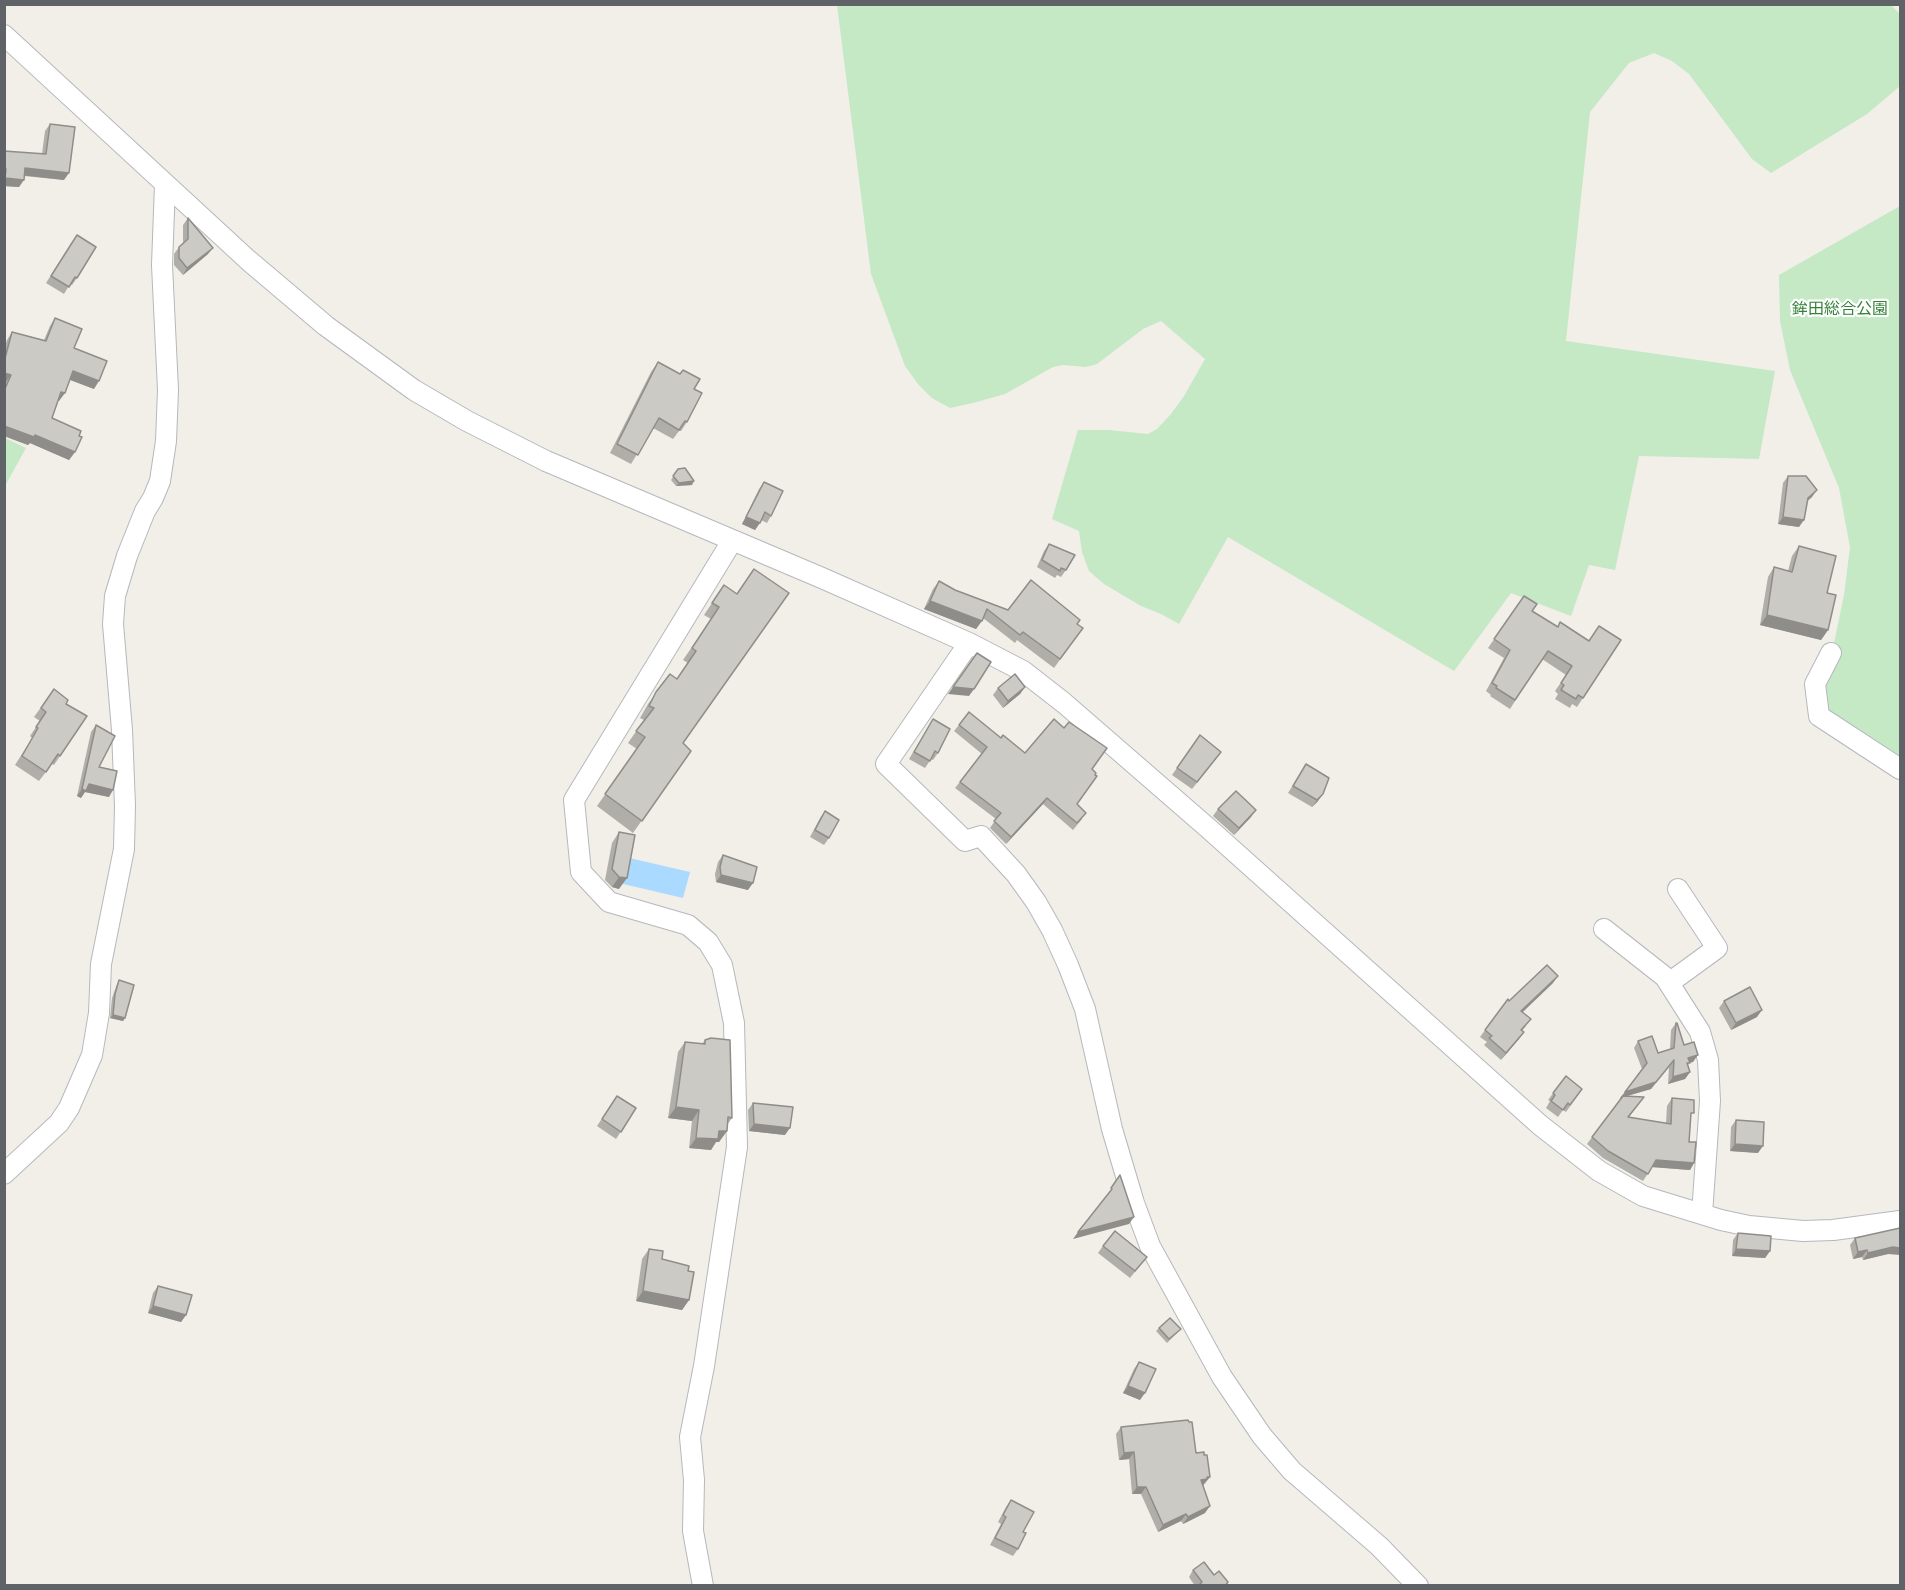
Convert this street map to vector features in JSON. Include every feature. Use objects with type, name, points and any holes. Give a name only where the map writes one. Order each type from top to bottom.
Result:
[{"type":"street","points":[[4,35],[248,260],[318,319],[414,390],[467,421],[546,461],[969,643],[1023,671],[1064,703],[1308,917],[1540,1125],[1599,1172],[1643,1197],[1749,1226],[1803,1231],[1866,1227],[1900,1221]]},
{"type":"street","points":[[4,1174],[58,1122],[69,1108],[92,1055],[99,1013],[101,964],[124,849],[122,741],[113,624],[115,596],[127,556],[160,481],[166,441],[168,390],[162,266],[165,184]]},
{"type":"street","points":[[703,1586],[693,1531],[694,1480],[690,1437],[704,1366],[737,1148],[734,1023],[722,965],[708,942],[688,925],[609,902],[580,872],[574,800],[732,541]]},
{"type":"street","points":[[969,643],[886,764],[965,841],[981,837],[1016,874],[1052,930],[1085,1009],[1107,1110],[1134,1203],[1158,1262],[1222,1377],[1262,1436],[1283,1461],[1302,1481],[1387,1553],[1418,1586]]},
{"type":"street","points":[[1831,653],[1815,684],[1819,716],[1900,769]]},
{"type":"street","points":[[1669,983],[1717,948],[1678,889]]},
{"type":"street","points":[[1604,929],[1665,976],[1700,1032],[1708,1060],[1710,1101],[1702,1214]]},
{"type":"green space","points":[[837,5],[1891,5],[1900,14],[1900,86],[1867,114],[1771,173],[1752,159],[1689,74],[1672,61],[1654,53],[1629,63],[1590,112],[1566,341],[1775,371],[1759,459],[1639,456],[1615,570],[1589,565],[1571,616],[1511,593],[1454,671],[1228,537],[1179,624],[1141,606],[1104,584],[1089,571],[1082,552],[1079,531],[1052,519],[1078,430],[1148,434],[1157,429],[1184,396],[1205,359],[1161,321],[1143,329],[1097,364],[1086,367],[1063,365],[1053,367],[1005,394],[950,408],[932,398],[905,366],[871,274]]},
{"type":"green space","name":"鉾田総合公園","points":[[1900,206],[1900,769],[1819,716],[1844,595],[1850,547],[1839,488],[1790,370],[1780,321],[1779,275]]},
{"type":"green space","points":[[5,438],[26,448],[5,486]]},
{"type":"water","points":[[625,857],[690,872],[683,898],[619,883]]},
{"type":"building","points":[[50,124],[75,127],[69,173],[25,168],[24,180],[5,178],[4,151],[46,154]]},
{"type":"building","points":[[188,218],[213,248],[187,268],[179,258],[179,247],[188,239]]},
{"type":"building","points":[[77,235],[96,247],[69,287],[51,276]]},
{"type":"building","points":[[55,318],[82,329],[74,348],[107,361],[99,381],[73,371],[65,393],[61,392],[52,418],[81,431],[79,436],[82,437],[75,452],[35,435],[34,437],[4,426],[4,391],[11,375],[4,373],[4,362],[12,332],[46,341]]},
{"type":"building","points":[[658,362],[680,374],[683,370],[700,379],[694,389],[702,393],[687,422],[685,421],[679,430],[659,418],[638,455],[617,444]]},
{"type":"building","points":[[685,468],[694,481],[679,483],[673,476],[678,469]]},
{"type":"building","points":[[1788,476],[1806,476],[1817,490],[1808,498],[1804,520],[1783,517]]},
{"type":"building","points":[[764,482],[783,491],[771,516],[765,512],[760,523],[746,517]]},
{"type":"building","points":[[1049,544],[1075,555],[1066,570],[1061,568],[1060,571],[1042,560]]},
{"type":"building","points":[[1799,546],[1836,556],[1827,593],[1836,595],[1828,630],[1767,615],[1774,567],[1792,572]]},
{"type":"building","points":[[754,569],[789,593],[683,743],[691,751],[642,821],[605,794],[645,737],[636,731],[654,708],[649,706],[656,692],[670,674],[677,679],[696,651],[692,648],[719,607],[712,603],[724,585],[737,594]]},
{"type":"building","points":[[1031,580],[1080,620],[1077,624],[1083,628],[1060,659],[1023,632],[1020,635],[987,609],[982,621],[930,601],[939,581],[955,590],[1008,610]]},
{"type":"building","points":[[1524,596],[1537,604],[1532,611],[1558,627],[1560,622],[1589,641],[1599,626],[1621,640],[1583,698],[1578,695],[1576,699],[1561,690],[1564,685],[1561,683],[1572,666],[1548,651],[1515,700],[1492,683],[1510,650],[1494,639]]},
{"type":"building","points":[[977,653],[991,662],[974,689],[953,687]]},
{"type":"building","points":[[1015,674],[1025,687],[1008,701],[998,688]]},
{"type":"building","points":[[54,689],[68,700],[66,704],[87,716],[60,756],[58,754],[46,772],[22,756],[46,712],[41,708]]},
{"type":"building","points":[[969,712],[1001,738],[1003,735],[1025,753],[1054,719],[1064,728],[1069,722],[1107,748],[1092,769],[1097,776],[1077,804],[1086,813],[1077,823],[1047,798],[1011,837],[994,821],[1001,813],[960,782],[987,747],[959,725]]},
{"type":"building","points":[[933,719],[950,729],[938,753],[935,751],[930,761],[914,752]]},
{"type":"building","points":[[96,725],[115,736],[99,767],[117,771],[113,790],[89,784],[86,791],[82,789]]},
{"type":"building","points":[[1200,735],[1221,752],[1197,782],[1177,768]]},
{"type":"building","points":[[1306,764],[1329,778],[1323,794],[1317,800],[1293,786]]},
{"type":"building","points":[[1236,791],[1256,810],[1239,828],[1218,809]]},
{"type":"building","points":[[825,811],[839,820],[829,838],[815,830]]},
{"type":"building","points":[[619,832],[635,835],[627,878],[619,877],[612,869]]},
{"type":"building","points":[[723,855],[757,867],[753,883],[721,875]]},
{"type":"building","points":[[1547,965],[1558,976],[1521,1011],[1531,1019],[1521,1030],[1524,1032],[1506,1053],[1489,1038],[1492,1036],[1485,1030],[1508,999],[1509,1001]]},
{"type":"building","points":[[119,980],[134,985],[125,1018],[113,1015]]},
{"type":"building","points":[[1750,987],[1762,1010],[1736,1023],[1724,1001]]},
{"type":"building","points":[[1676,1023],[1684,1045],[1694,1042],[1698,1055],[1688,1058],[1690,1072],[1673,1077],[1674,1060],[1656,1082],[1625,1092],[1647,1063],[1638,1041],[1652,1036],[1658,1053],[1674,1048]]},
{"type":"building","points":[[711,1038],[730,1040],[732,1118],[728,1117],[727,1131],[719,1131],[718,1139],[696,1138],[699,1110],[676,1107],[685,1042],[705,1044],[705,1040]]},
{"type":"building","points":[[1566,1076],[1582,1089],[1570,1105],[1568,1103],[1563,1110],[1551,1101],[1555,1095],[1553,1093]]},
{"type":"building","points":[[617,1096],[636,1108],[621,1132],[602,1119]]},
{"type":"building","points":[[1623,1096],[1644,1097],[1628,1117],[1671,1124],[1672,1098],[1694,1100],[1689,1142],[1696,1142],[1694,1163],[1656,1160],[1648,1174],[1608,1151],[1592,1137]]},
{"type":"building","points":[[753,1103],[793,1107],[790,1128],[754,1124]]},
{"type":"building","points":[[1736,1120],[1764,1122],[1763,1146],[1735,1144]]},
{"type":"building","points":[[1120,1175],[1134,1217],[1078,1232],[1112,1189]]},
{"type":"building","points":[[1900,1228],[1900,1248],[1893,1247],[1868,1253],[1867,1250],[1858,1252],[1855,1238]]},
{"type":"building","points":[[1115,1231],[1147,1257],[1135,1271],[1103,1246]]},
{"type":"building","points":[[1738,1233],[1771,1236],[1770,1251],[1736,1249]]},
{"type":"building","points":[[649,1249],[663,1251],[662,1259],[689,1266],[688,1271],[694,1272],[689,1300],[643,1291]]},
{"type":"building","points":[[158,1286],[192,1295],[186,1315],[153,1306]]},
{"type":"building","points":[[1170,1318],[1181,1329],[1169,1339],[1159,1328]]},
{"type":"building","points":[[1139,1362],[1156,1369],[1145,1393],[1128,1386]]},
{"type":"building","points":[[1188,1420],[1192,1422],[1196,1453],[1204,1452],[1204,1455],[1207,1455],[1210,1477],[1201,1480],[1210,1506],[1188,1517],[1186,1514],[1163,1525],[1146,1487],[1137,1487],[1134,1452],[1124,1453],[1121,1427]]},
{"type":"building","points":[[1011,1500],[1034,1512],[1023,1532],[1026,1533],[1018,1549],[995,1538],[1006,1517],[1003,1515]]},
{"type":"building","points":[[1204,1562],[1214,1575],[1219,1571],[1228,1582],[1225,1586],[1198,1586],[1202,1582],[1193,1570]]}]
